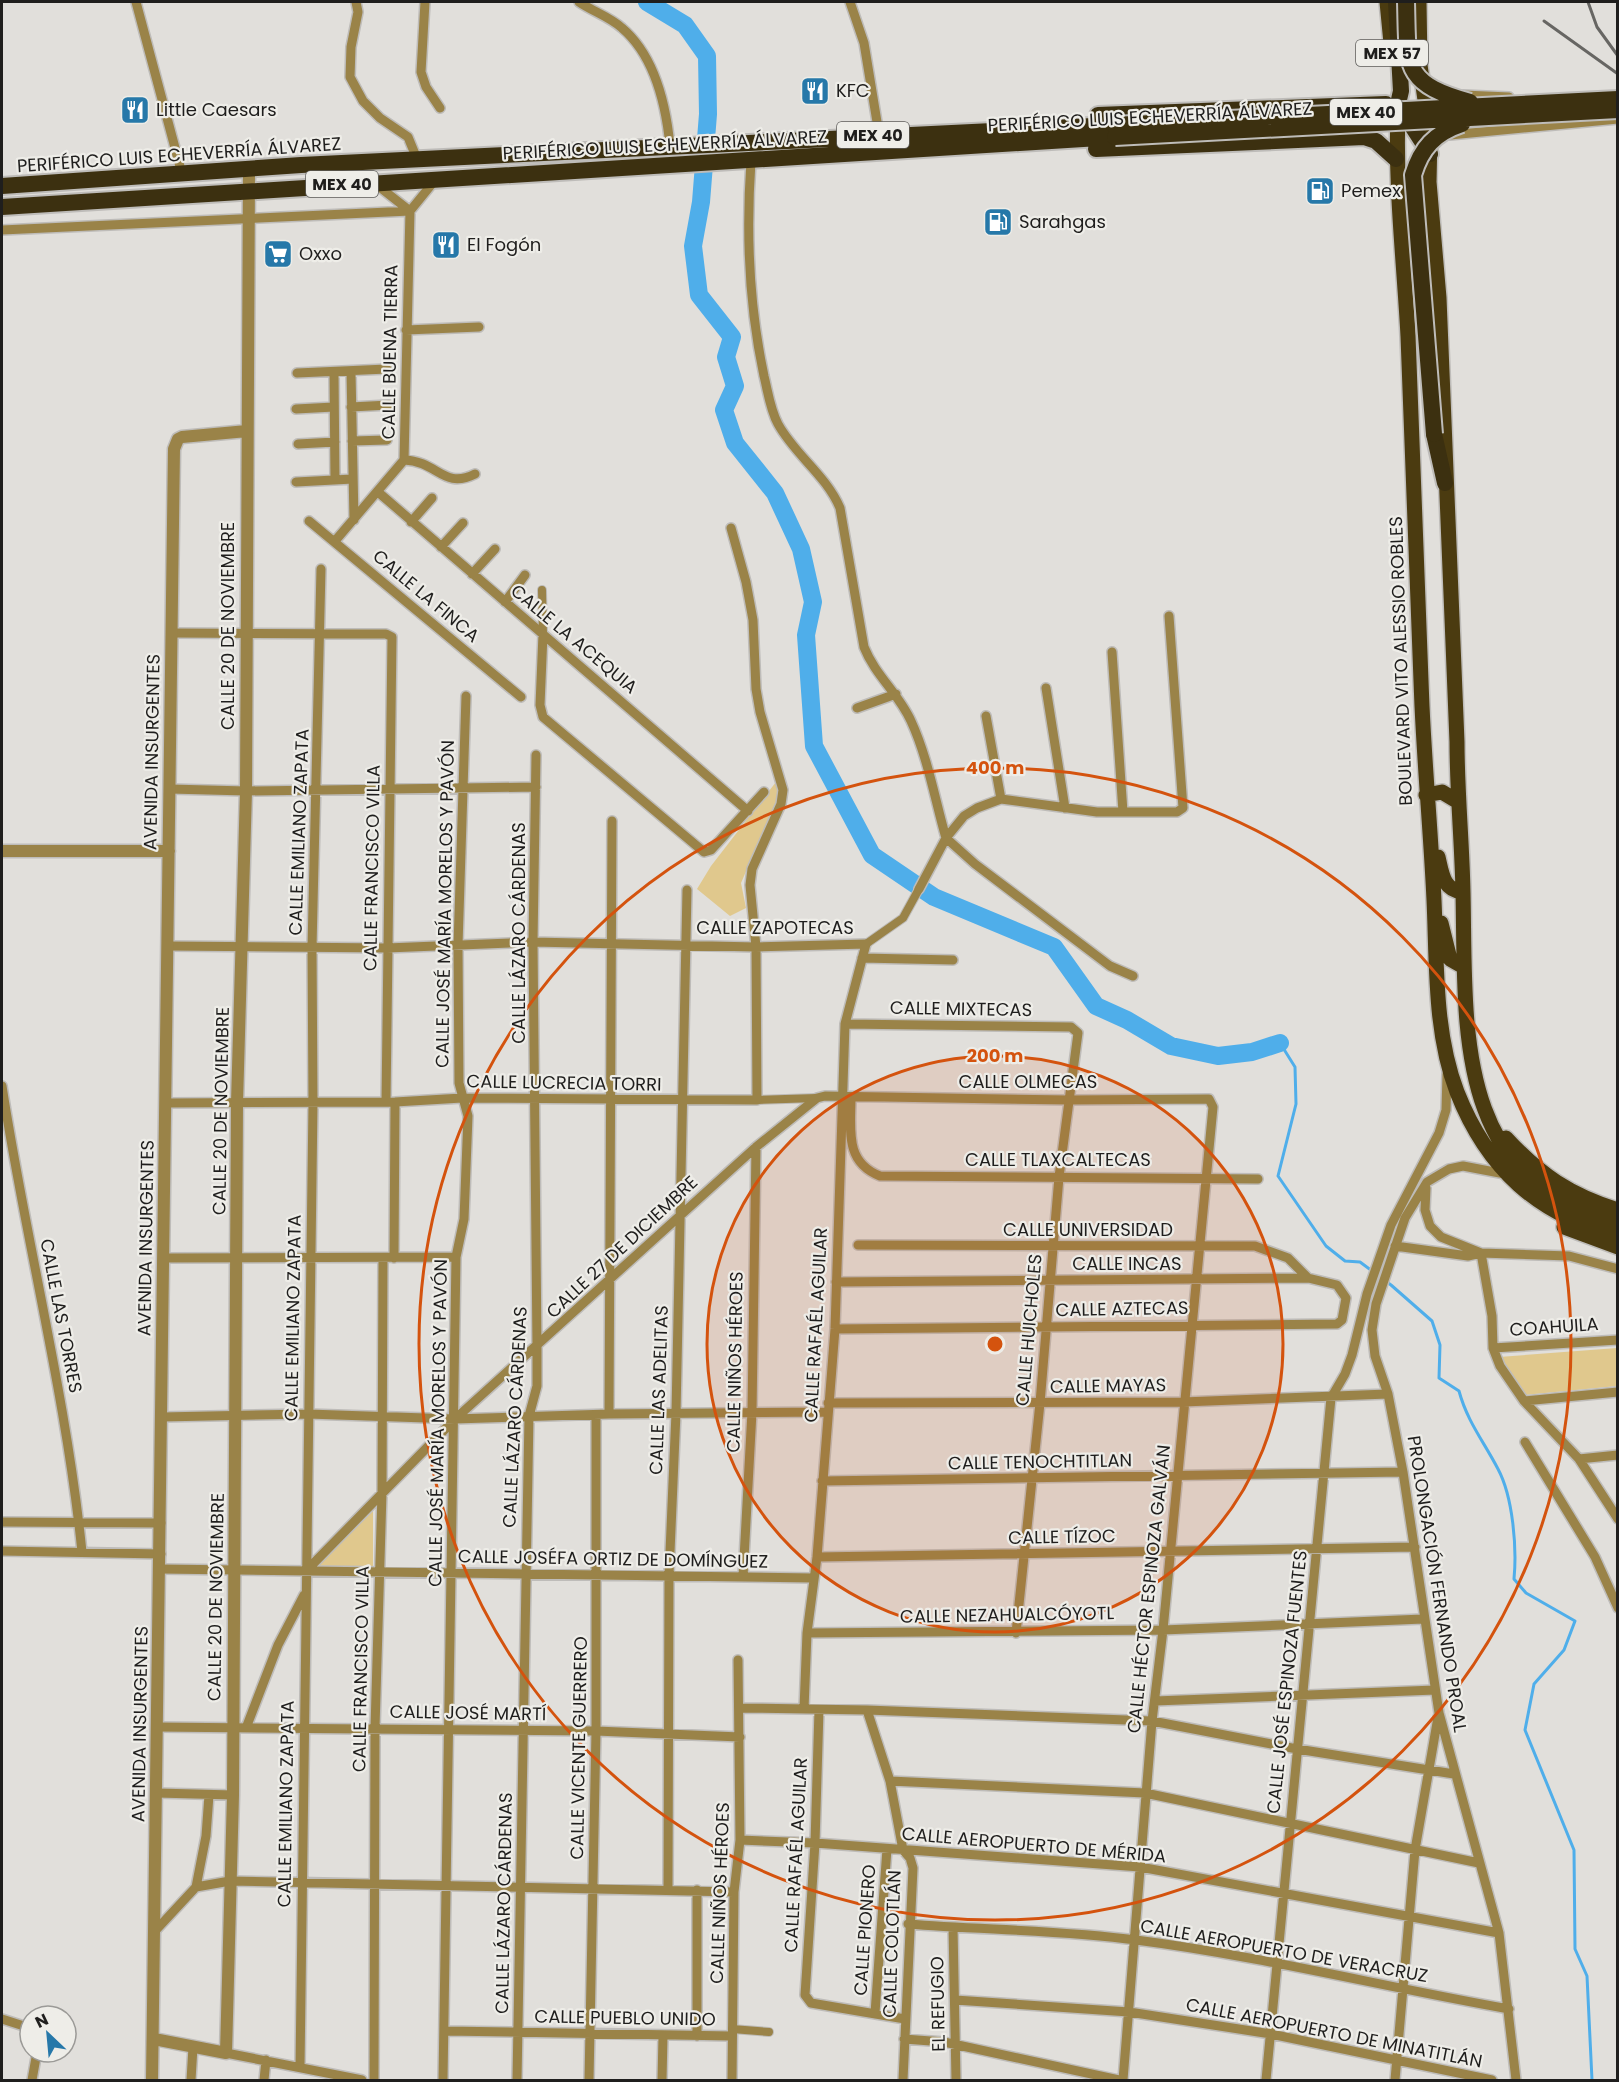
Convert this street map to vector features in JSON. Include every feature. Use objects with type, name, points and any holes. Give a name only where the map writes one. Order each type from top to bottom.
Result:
[{"type":"highway","points":[[1364,137],[1384,124],[1398,104],[1401,79],[1396,2]]},
{"type":"highway","points":[[1406,2],[1408,58],[1412,70],[1422,83],[1438,93],[1485,112]]},
{"type":"highway","name":"PERIFÉRICO LUIS ECHEVERRÍA ÁLVAREZ","points":[[1485,112],[1617,99]]},
{"type":"highway","points":[[1356,104],[1367,115],[1368,130],[1364,137]]},
{"type":"highway","points":[[1015,130],[1036,121],[1054,118],[1398,104]]},
{"type":"highway","points":[[1398,104],[1430,160]]},
{"type":"highway","name":"PERIFÉRICO LUIS ECHEVERRÍA ÁLVAREZ","points":[[2,186],[417,159],[731,144],[879,134],[1015,130],[1115,131],[1485,112],[1617,110]]},
{"type":"highway","points":[[1445,483],[1434,434],[1413,175],[1421,154],[1440,133],[1485,112]]},
{"type":"highway","name":"PERIFÉRICO LUIS ECHEVERRÍA ÁLVAREZ","points":[[2,207],[1049,141],[1115,131]]},
{"type":"highway","points":[[1049,141],[1075,149],[1100,149],[1364,137],[1376,141],[1396,159]]},
{"type":"main road","name":"BOULEVARD VITO ALESSIO ROBLES","points":[[1387,2],[1398,104],[1396,159],[1408,339],[1427,813],[1437,973],[1447,1062],[1468,1116],[1487,1151],[1505,1174],[1560,1215],[1617,1234]]},
{"type":"main road","name":"MEX 57","points":[[1419,2],[1420,65],[1430,135],[1429,182]]},
{"type":"main road","points":[[1398,104],[1430,135]]},
{"type":"main road","points":[[1430,160],[1438,146],[1455,134]]},
{"type":"main road","points":[[1398,185],[1412,178],[1429,182],[1439,298],[1457,742],[1457,801],[1470,1062],[1485,1113],[1508,1153],[1533,1181],[1577,1209],[1617,1222]]},
{"type":"main road","points":[[1426,795],[1442,792],[1457,801]]},
{"type":"main road","points":[[1427,813],[1445,884],[1454,891],[1463,892]]},
{"type":"main road","points":[[1434,900],[1448,954],[1454,963],[1464,967]]},
{"type":"main road","points":[[1485,1113],[1516,1149],[1549,1178],[1575,1195],[1617,1210]]},
{"type":"main road","points":[[1505,1174],[1523,1200],[1541,1214],[1584,1236],[1617,1246]]},
{"type":"street","points":[[136,2],[182,174]]},
{"type":"street","points":[[356,2],[358,12],[351,47],[350,77],[363,101],[380,118],[408,137],[417,159]]},
{"type":"street","points":[[425,2],[421,72],[426,87],[440,108]]},
{"type":"street","points":[[579,2],[621,26],[639,44],[662,97],[677,146]]},
{"type":"street","points":[[850,2],[864,43],[879,134]]},
{"type":"street","points":[[1420,65],[1429,81],[1450,94],[1518,98],[1617,92]]},
{"type":"street","points":[[1450,94],[1441,104],[1440,119],[1443,125],[1455,134]]},
{"type":"street","points":[[1430,135],[1617,119]]},
{"type":"street","points":[[751,161],[749,242],[755,333],[773,414],[788,441],[834,495],[840,508],[864,647],[874,667],[896,694],[912,723],[946,838],[975,864],[1110,966],[1133,976]]},
{"type":"street","name":"CALLE 20 DE NOVIEMBRE","points":[[226,2053],[233,1728],[238,1258],[237,1102],[246,791],[249,170]]},
{"type":"street","points":[[2,230],[410,211],[436,178]]},
{"type":"street","points":[[373,182],[410,211]]},
{"type":"street","name":"CALLE BUENA TIERRA","points":[[335,541],[404,460],[410,211]]},
{"type":"street","points":[[406,330],[479,327]]},
{"type":"street","points":[[297,373],[387,369]]},
{"type":"street","points":[[334,372],[334,480]]},
{"type":"street","points":[[351,372],[354,520]]},
{"type":"street","points":[[351,407],[389,405]]},
{"type":"street","points":[[296,409],[334,407]]},
{"type":"street","name":"AVENIDA INSURGENTES","points":[[152,2080],[156,1930],[174,449],[178,439],[188,435],[247,431]]},
{"type":"street","points":[[352,441],[387,440]]},
{"type":"street","points":[[298,444],[335,442]]},
{"type":"street","points":[[404,460],[430,465],[454,480],[463,480],[475,474]]},
{"type":"street","points":[[296,483],[353,479]]},
{"type":"street","name":"CALLE LA ACEQUIA","points":[[378,492],[748,811]]},
{"type":"street","points":[[411,522],[432,498]]},
{"type":"street","name":"CALLE LA FINCA","points":[[309,521],[521,697]]},
{"type":"street","points":[[441,547],[463,523]]},
{"type":"street","points":[[731,528],[746,582],[753,620],[756,689],[760,712],[783,790],[781,804],[753,869],[750,885],[756,947],[757,1100]]},
{"type":"street","points":[[472,574],[495,549]]},
{"type":"street","name":"CALLE EMILIANO ZAPATA","points":[[300,2067],[313,1102],[312,947],[321,569]]},
{"type":"street","points":[[504,602],[525,575]]},
{"type":"street","points":[[542,590],[541,714],[704,852],[708,852],[764,792]]},
{"type":"street","points":[[866,944],[903,918],[946,838],[964,816],[977,808],[1001,799],[1123,813],[1177,812],[1183,808],[1169,616]]},
{"type":"street","points":[[172,633],[321,634]]},
{"type":"street","name":"CALLE FRANCISCO VILLA","points":[[321,634],[390,636],[387,948],[394,1258]]},
{"type":"street","points":[[1112,652],[1123,813]]},
{"type":"street","points":[[1046,688],[1065,808]]},
{"type":"street","points":[[857,708],[896,694]]},
{"type":"street","name":"CALLE JOSÉ MARÍA MORELOS Y PAVÓN","points":[[443,2080],[446,2031],[446,1887],[456,1257],[464,1218],[468,1128],[468,1110],[462,1098],[459,1083],[458,945],[466,696]]},
{"type":"street","points":[[986,716],[1001,799]]},
{"type":"street","name":"CALLE LÁZARO CÁRDENAS","points":[[518,2080],[529,1416],[537,1386],[533,942],[536,755]]},
{"type":"street","points":[[170,789],[246,791],[536,787]]},
{"type":"street","points":[[609,1414],[613,1100],[612,821]]},
{"type":"street","points":[[2,851],[169,851]]},
{"type":"street","name":"CALLE LAS ADELITAS","points":[[668,1890],[669,1575],[676,1413],[687,890]]},
{"type":"street","name":"CALLE ZAPOTECAS","points":[[168,946],[387,948],[533,942],[756,947],[866,944]]},
{"type":"street","name":"CALLE RAFAÉL AGUILAR","points":[[804,1709],[807,1633],[817,1557],[835,1329],[847,1096],[845,1024],[866,944]]},
{"type":"street","points":[[862,958],[953,960]]},
{"type":"street","name":"CALLE MIXTECAS","points":[[845,1024],[1071,1027],[1076,1030]]},
{"type":"street","name":"CALLE HUICHOLES","points":[[1016,1633],[1040,1403],[1059,1176],[1078,1036],[1076,1030]]},
{"type":"street","name":"CALLE JOSÉ ESPINOZA FUENTES","points":[[1266,2080],[1282,1893],[1316,1549],[1326,1472],[1331,1398],[1345,1374],[1352,1355],[1366,1294],[1379,1255],[1402,1200],[1440,1133],[1446,1110],[1447,1062]]},
{"type":"street","name":"CALLE LAS TORRES","points":[[2,1086],[16,1176],[54,1364],[80,1523],[82,1552]]},
{"type":"street","points":[[817,1098],[847,1096]]},
{"type":"street","name":"CALLE OLMECAS","points":[[847,1096],[1069,1100],[1205,1098],[1212,1102]]},
{"type":"street","name":"CALLE TLAXCALTECAS","points":[[847,1096],[852,1148],[861,1166],[880,1176],[1258,1179]]},
{"type":"street","name":"CALLE LUCRECIA TORRI","points":[[166,1103],[391,1102],[462,1098],[683,1101],[817,1098]]},
{"type":"street","name":"CALLE 27 DE DICIEMBRE","points":[[307,1570],[455,1419],[756,1147],[817,1098]]},
{"type":"street","name":"CALLE HÉCTOR ESPINOZA GALVÁN","points":[[1121,2080],[1129,2012],[1145,1793],[1163,1630],[1212,1102]]},
{"type":"street","name":"CALLE NIÑOS HÉROES","points":[[743,1577],[752,1412],[756,1147]]},
{"type":"street","points":[[1505,1174],[1463,1166],[1449,1169],[1427,1182],[1424,1197],[1430,1226],[1441,1237],[1481,1252],[1569,1256],[1617,1269]]},
{"type":"street","name":"PROLONGACIÓN FERNANDO PROAL","points":[[1427,1182],[1405,1218],[1389,1260],[1376,1304],[1373,1342],[1388,1394],[1403,1472],[1438,1713],[1499,1933],[1516,2080]]},
{"type":"street","name":"CALLE UNIVERSIDAD","points":[[858,1245],[1255,1246],[1288,1258],[1308,1278]]},
{"type":"street","points":[[1395,1246],[1468,1257],[1481,1252]]},
{"type":"street","points":[[1481,1252],[1492,1316],[1493,1348],[1500,1366],[1524,1401],[1579,1459],[1617,1517]]},
{"type":"street","points":[[164,1258],[456,1257]]},
{"type":"street","name":"CALLE FRANCISCO VILLA","points":[[374,2080],[375,1728],[382,1494],[383,1258]]},
{"type":"street","name":"CALLE INCAS","points":[[836,1282],[1308,1278],[1324,1280],[1342,1289],[1346,1298],[1342,1320],[1338,1324]]},
{"type":"street","name":"CALLE AZTECAS","points":[[835,1329],[1338,1324]]},
{"type":"street","name":"COAHUILA","points":[[1493,1348],[1617,1340]]},
{"type":"street","points":[[1524,1401],[1617,1392]]},
{"type":"street","name":"CALLE MAYAS","points":[[162,1417],[308,1414],[455,1419],[1040,1403],[1183,1402],[1388,1394]]},
{"type":"street","name":"CALLE VICENTE GUERRERO","points":[[589,2080],[596,1731],[596,1415]]},
{"type":"street","points":[[1525,1442],[1595,1557],[1617,1608]]},
{"type":"street","points":[[1579,1459],[1617,1455]]},
{"type":"street","name":"CALLE TENOCHTITLAN","points":[[822,1481],[1403,1472]]},
{"type":"street","points":[[2,1522],[161,1523]]},
{"type":"street","name":"CALLE TÍZOC","points":[[817,1557],[1415,1547]]},
{"type":"street","points":[[2,1551],[161,1554]]},
{"type":"street","name":"CALLE JOSÉFA ORTIZ DE DOMÍNGUEZ","points":[[160,1569],[813,1578]]},
{"type":"street","points":[[246,1728],[278,1645],[306,1593]]},
{"type":"street","name":"CALLE NEZAHUALCÓYOTL","points":[[807,1633],[1163,1630],[1423,1619]]},
{"type":"street","name":"CALLE NIÑOS HÉROES","points":[[732,2080],[734,1892],[740,1840],[741,1708],[738,1660]]},
{"type":"street","points":[[1155,1701],[1435,1690]]},
{"type":"street","points":[[741,1708],[867,1710],[1152,1721],[1298,1749],[1454,1774]]},
{"type":"street","name":"CALLE RAFAÉL AGUILAR","points":[[819,1710],[805,1995],[808,2001],[875,2013]]},
{"type":"street","name":"CALLE COLOTLÁN","points":[[867,1710],[890,1781],[903,1850],[910,1858],[913,1868],[908,1924],[903,2080]]},
{"type":"street","points":[[1395,2080],[1415,1850],[1426,1771],[1438,1713]]},
{"type":"street","name":"CALLE JOSÉ MARTÍ","points":[[158,1727],[668,1732],[740,1737]]},
{"type":"street","points":[[890,1781],[1145,1793],[1290,1821],[1479,1863]]},
{"type":"street","points":[[157,1793],[232,1795]]},
{"type":"street","points":[[156,1930],[196,1887],[205,1845],[209,1795]]},
{"type":"street","name":"CALLE AEROPUERTO DE MÉRIDA","points":[[740,1840],[814,1843],[1140,1868],[1499,1933]]},
{"type":"street","name":"CALLE PIONERO","points":[[875,2013],[887,1849]]},
{"type":"street","points":[[196,1887],[230,1881],[734,1892]]},
{"type":"street","name":"CALLE NIÑOS HÉROES","points":[[697,1890],[697,2036]]},
{"type":"street","name":"CALLE AEROPUERTO DE VERACRUZ","points":[[908,1924],[1135,1940],[1276,1963],[1403,1990],[1509,2008]]},
{"type":"street","name":"EL REFUGIO","points":[[953,1927],[956,2080]]},
{"type":"street","name":"CALLE AEROPUERTO DE MINATITLÁN","points":[[955,2000],[1129,2012],[1270,2034],[1492,2080]]},
{"type":"street","points":[[875,2013],[906,2019]]},
{"type":"street","points":[[2,2019],[18,2024]]},
{"type":"street","name":"CALLE PUEBLO UNIDO","points":[[446,2031],[663,2036],[697,2036],[731,2032]]},
{"type":"street","points":[[731,2032],[770,2032]]},
{"type":"street","points":[[662,2080],[663,2036]]},
{"type":"street","points":[[154,2039],[300,2067],[333,2077],[362,2080]]},
{"type":"street","points":[[904,2039],[954,2045],[1121,2080]]},
{"type":"street","points":[[192,2080],[193,2047]]},
{"type":"street","points":[[264,2080],[266,2060]]},
{"type":"street","points":[[32,2080],[35,2064]]},
{"type":"shaded area","points":[[776,782],[781,790],[741,883],[746,908],[730,916],[697,889],[711,866]]},
{"type":"shaded area","points":[[1617,1348],[1617,1386],[1524,1395],[1499,1357]]},
{"type":"shaded area","points":[[373,1511],[373,1566],[318,1566]]},
{"type":"waterway","points":[[647,2],[685,25],[707,56],[708,114],[701,202],[693,246],[699,295],[732,337],[726,357],[735,386],[724,410],[735,443],[775,493],[801,549],[813,602],[806,635],[814,746],[872,855],[934,897],[1054,947],[1096,1006],[1127,1020],[1171,1046],[1218,1056],[1252,1052],[1280,1043]]},
{"type":"waterway","points":[[1280,1043],[1295,1067],[1296,1104],[1278,1176],[1326,1246],[1345,1261],[1360,1262],[1391,1285],[1432,1321],[1440,1345],[1439,1378],[1459,1391],[1471,1422],[1503,1480],[1513,1523],[1514,1579],[1526,1593],[1575,1621],[1564,1650],[1534,1684],[1525,1730],[1574,1850],[1575,1949],[1587,1976],[1592,2080]]},
{"type":"railway","points":[[1588,2],[1597,27],[1618,56]]},
{"type":"railway","points":[[1544,21],[1618,74]]},
{"type":"place","name":"KFC","points":[[815,91]]},
{"type":"place","name":"Little Caesars","points":[[135,110]]},
{"type":"place","name":"Pemex","points":[[1320,191]]},
{"type":"place","name":"Sarahgas","points":[[998,222]]},
{"type":"place","name":"El Fogón","points":[[446,245]]},
{"type":"place","name":"Oxxo","points":[[278,254]]}]
